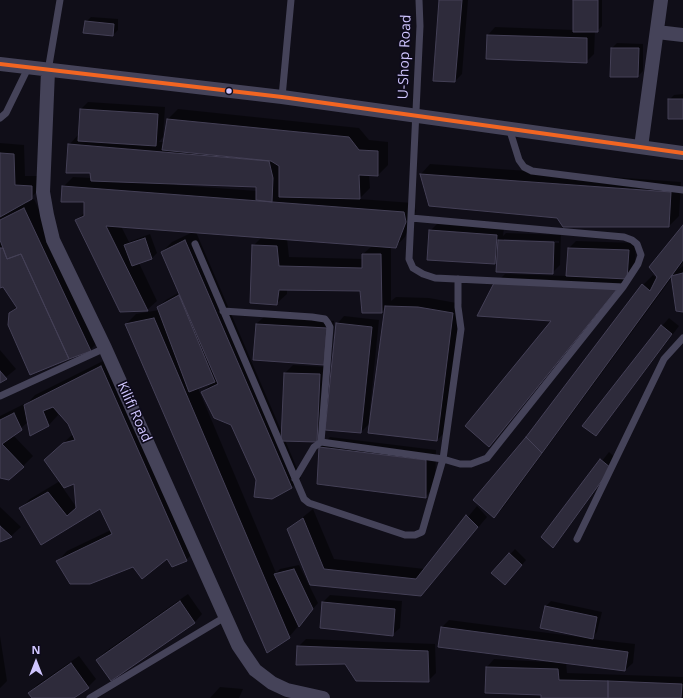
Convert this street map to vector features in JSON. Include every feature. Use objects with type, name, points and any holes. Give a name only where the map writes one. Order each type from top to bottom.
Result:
[{"type":"street","points":[[641,147],[661,0]]},
{"type":"street","points":[[657,32],[683,36]]},
{"type":"street","points":[[0,64],[48,71],[282,98],[683,153]]},
{"type":"street","name":"Kilifi Road","points":[[48,71],[43,192],[46,215],[53,240],[105,348],[238,645],[255,670],[272,683],[288,690],[323,698]]},
{"type":"lane","points":[[48,71],[60,0]]},
{"type":"lane","points":[[282,98],[291,0]]},
{"type":"lane","name":"U-Shop Road","points":[[419,0],[420,26],[409,259],[413,268],[423,274],[435,278],[622,287]]},
{"type":"lane","points":[[0,118],[6,114],[28,68]]},
{"type":"lane","points":[[509,128],[519,160],[524,167],[532,171],[683,190]]},
{"type":"lane","points":[[295,479],[314,447],[321,442],[443,459],[460,464],[471,464],[487,458],[622,287],[638,264],[641,255],[637,244],[624,237],[411,218]]},
{"type":"lane","points":[[195,244],[304,499],[309,503],[405,535],[415,535],[422,532],[443,459],[461,328],[458,307],[458,279]]},
{"type":"lane","points":[[223,311],[312,316],[325,319],[328,322],[330,327],[321,442]]},
{"type":"lane","points":[[577,539],[664,359],[683,338]]},
{"type":"lane","points":[[0,396],[105,348]]},
{"type":"lane","points":[[90,698],[225,616]]},
{"type":"building","points":[[439,0],[462,0],[455,82],[433,81]]},
{"type":"building","points":[[573,0],[598,0],[598,32],[573,32]]},
{"type":"building","points":[[85,21],[114,24],[113,36],[83,33]]},
{"type":"building","points":[[487,35],[587,38],[587,63],[486,59]]},
{"type":"building","points":[[611,48],[639,48],[638,77],[610,77]]},
{"type":"building","points":[[668,99],[683,99],[683,119],[668,119]]},
{"type":"building","points":[[80,109],[158,114],[156,146],[78,141]]},
{"type":"building","points":[[167,119],[349,137],[359,150],[378,151],[378,176],[359,175],[360,199],[279,197],[279,166],[271,161],[162,150]]},
{"type":"building","points":[[68,144],[269,161],[273,178],[272,202],[256,200],[256,187],[91,181],[90,173],[66,173]]},
{"type":"building","points":[[0,153],[14,154],[15,185],[32,186],[32,199],[0,217]]},
{"type":"building","points":[[420,174],[671,192],[669,227],[563,227],[557,218],[429,206]]},
{"type":"building","points":[[62,186],[404,212],[406,222],[396,248],[106,226],[148,311],[120,312],[75,220],[84,216],[84,202],[61,202]]},
{"type":"building","points":[[24,208],[91,351],[69,359],[21,254],[7,259],[0,240],[0,220]]},
{"type":"building","points":[[683,225],[683,260],[542,453],[526,437],[642,284],[650,291],[657,277],[649,267]]},
{"type":"building","points":[[429,230],[497,235],[495,264],[427,260]]},
{"type":"building","points":[[145,238],[152,259],[132,266],[124,245]]},
{"type":"building","points":[[185,240],[292,488],[272,499],[254,497],[256,480],[231,425],[214,418],[201,392],[218,384],[161,252]]},
{"type":"building","points":[[498,240],[554,242],[553,274],[496,272]]},
{"type":"building","points":[[252,245],[277,246],[279,266],[362,268],[362,254],[381,254],[382,313],[362,313],[360,291],[279,290],[277,305],[250,303]]},
{"type":"building","points":[[0,248],[3,248],[7,259],[21,254],[69,359],[30,375],[8,325],[9,313],[17,308],[3,287],[0,288]]},
{"type":"building","points":[[568,248],[629,250],[627,279],[566,276]]},
{"type":"building","points":[[683,273],[683,312],[676,311],[671,276]]},
{"type":"building","points":[[494,283],[618,288],[489,447],[465,426],[551,321],[477,316]]},
{"type":"building","points":[[179,295],[215,382],[189,392],[157,307]]},
{"type":"building","points":[[385,306],[418,307],[453,313],[437,441],[368,433]]},
{"type":"building","points":[[154,318],[290,638],[267,653],[125,324]]},
{"type":"building","points":[[336,323],[372,327],[361,433],[325,430]]},
{"type":"building","points":[[256,324],[327,328],[324,365],[253,360]]},
{"type":"building","points":[[661,325],[672,334],[596,436],[582,426]]},
{"type":"building","points":[[101,366],[187,561],[172,567],[167,559],[142,579],[133,567],[90,584],[70,584],[56,561],[112,534],[100,509],[41,545],[19,508],[48,492],[67,516],[76,508],[74,484],[64,488],[44,460],[63,443],[75,440],[68,424],[53,407],[43,411],[49,426],[30,436],[24,405]]},
{"type":"building","points":[[0,371],[7,379],[0,383]]},
{"type":"building","points":[[284,373],[320,374],[317,442],[281,441]]},
{"type":"building","points":[[14,413],[22,430],[2,444],[24,467],[9,480],[0,478],[0,420]]},
{"type":"building","points":[[526,437],[542,453],[494,518],[473,500]]},
{"type":"building","points":[[319,447],[426,460],[426,498],[317,484]]},
{"type":"building","points":[[600,459],[611,468],[553,548],[541,537]]},
{"type":"building","points":[[466,515],[478,527],[421,596],[310,585],[287,529],[303,518],[324,569],[416,579]]},
{"type":"building","points":[[0,526],[12,537],[0,542]]},
{"type":"building","points":[[509,553],[522,565],[505,585],[491,573]]},
{"type":"building","points":[[294,569],[313,609],[299,627],[274,574]]},
{"type":"building","points":[[180,601],[195,623],[111,681],[96,660]]},
{"type":"building","points":[[322,602],[395,609],[393,636],[320,628]]},
{"type":"building","points":[[545,606],[597,617],[593,639],[540,628]]},
{"type":"building","points":[[441,627],[628,652],[625,671],[438,647]]},
{"type":"building","points":[[297,646],[428,651],[429,682],[356,681],[345,664],[296,665]]},
{"type":"building","points":[[71,663],[89,688],[74,698],[32,698],[28,693]]},
{"type":"building","points":[[486,667],[558,669],[559,680],[608,681],[608,698],[541,698],[541,695],[485,693]]},
{"type":"building","points":[[608,681],[682,684],[681,698],[608,698]]},
{"type":"transit line","points":[[0,64],[282,97],[683,153]]}]
